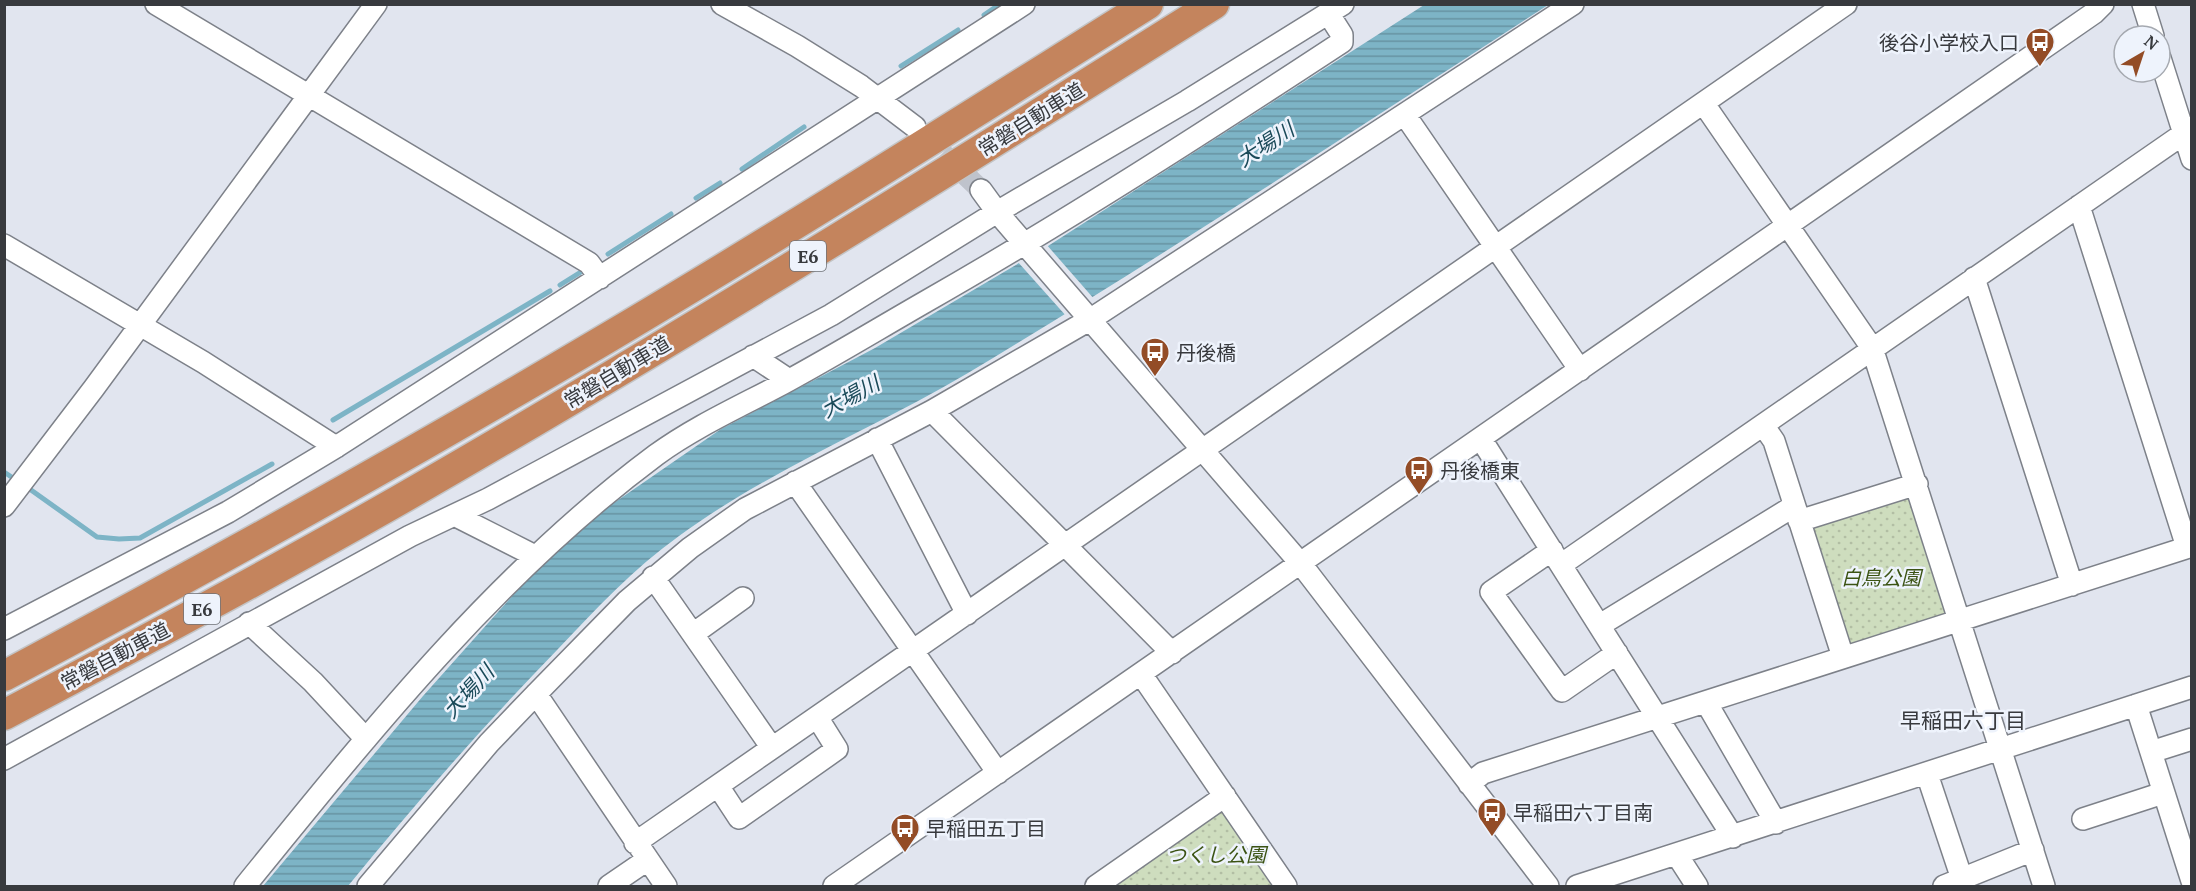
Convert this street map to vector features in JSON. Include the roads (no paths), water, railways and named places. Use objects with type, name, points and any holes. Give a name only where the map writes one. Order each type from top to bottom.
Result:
[{"type":"highway","name":"常磐自動車道","points":[[4,676],[369,477],[607,338],[762,245],[1148,4]]},
{"type":"highway","name":"常磐自動車道","points":[[4,716],[398,501],[624,369],[1214,4]]},
{"type":"street","points":[[156,4],[589,263],[600,278]]},
{"type":"street","points":[[11,498],[376,4]]},
{"type":"street","points":[[722,4],[798,46],[861,87],[909,130]]},
{"type":"street","points":[[4,629],[228,512],[336,447],[1024,4]]},
{"type":"street","points":[[368,886],[489,743],[627,601],[690,548],[745,509],[932,411],[1088,316],[1404,115],[1573,4]]},
{"type":"street","points":[[635,843],[1846,4]]},
{"type":"street","points":[[834,886],[1789,225],[2094,13],[2103,4]]},
{"type":"street","points":[[2143,4],[2149,24]]},
{"type":"street","points":[[4,759],[249,622],[410,536],[456,516],[841,309],[997,212],[1187,101],[1336,9],[1342,42],[1027,246],[789,380],[736,406],[658,453],[535,556],[454,639],[366,739],[245,886]]},
{"type":"street","points":[[2170,84],[2187,130],[2192,159]]},
{"type":"street","points":[[1704,104],[1872,348],[1961,620],[2044,886]]},
{"type":"street","points":[[1404,115],[1580,370]]},
{"type":"street","points":[[1617,653],[1562,691],[1491,592],[1557,557],[1763,425],[2187,130]]},
{"type":"street","points":[[974,193],[997,212],[1027,246],[1301,564],[1548,886]]},
{"type":"street","points":[[1469,784],[1483,773],[2189,547],[2079,206]]},
{"type":"street","points":[[4,245],[203,362],[336,447]]},
{"type":"street","points":[[1974,278],[2072,585]]},
{"type":"street","points":[[753,356],[789,380]]},
{"type":"street","points":[[932,411],[1172,653]]},
{"type":"street","points":[[1763,425],[1774,441],[1843,657]]},
{"type":"street","points":[[877,439],[967,614]]},
{"type":"street","points":[[1481,439],[1733,837]]},
{"type":"street","points":[[795,482],[998,773]]},
{"type":"street","points":[[1600,625],[1797,514],[1917,484]]},
{"type":"street","points":[[456,516],[535,556]]},
{"type":"street","points":[[653,577],[772,748]]},
{"type":"street","points":[[693,634],[743,598]]},
{"type":"street","points":[[249,622],[313,682],[366,739]]},
{"type":"street","points":[[1142,674],[1286,886]]},
{"type":"street","points":[[1577,886],[2192,687]]},
{"type":"street","points":[[536,694],[666,886]]},
{"type":"street","points":[[1706,702],[1776,823]]},
{"type":"street","points":[[2136,705],[2192,881]]},
{"type":"street","points":[[718,786],[739,818],[837,749],[817,717]]},
{"type":"street","points":[[2151,752],[2192,739]]},
{"type":"street","points":[[1927,774],[1953,883],[2033,850]]},
{"type":"street","points":[[2083,819],[2163,793]]},
{"type":"street","points":[[1098,886],[1225,796]]},
{"type":"street","points":[[1677,855],[1697,886]]},
{"type":"street","points":[[609,886],[647,860]]},
{"type":"water","name":"大場川","points":[[1424,5],[1548,5],[1115,283],[968,373],[785,470],[713,512],[662,548],[601,604],[424,795],[348,886],[263,886],[423,696],[522,585],[595,516],[721,429],[875,348],[1048,246]]},
{"type":"waterway","points":[[984,15],[1000,4]]},
{"type":"waterway","points":[[901,66],[958,30]]},
{"type":"waterway","points":[[742,169],[804,127]]},
{"type":"waterway","points":[[696,198],[720,183]]},
{"type":"waterway","points":[[608,254],[671,214]]},
{"type":"waterway","points":[[560,285],[584,270]]},
{"type":"waterway","points":[[333,420],[550,291]]},
{"type":"waterway","points":[[24,485],[97,537],[140,538],[272,464]]},
{"type":"waterway","points":[[4,472],[16,480]]},
{"type":"tunnel","points":[[920,132],[981,190]]},
{"type":"place","name":"後谷小学校入口","points":[[2040,68]]},
{"type":"place","name":"丹後橋","points":[[1155,378]]},
{"type":"place","name":"丹後橋東","points":[[1419,496]]},
{"type":"place","name":"早稲田六丁目南","points":[[1492,838]]},
{"type":"place","name":"早稲田五丁目","points":[[905,854]]},
{"type":"district","name":"早稲田六丁目","points":[[1963,720]]},
{"type":"park label","name":"白鳥公園","points":[[1881,577]]},
{"type":"park label","name":"つくし公園","points":[[1216,854]]}]
